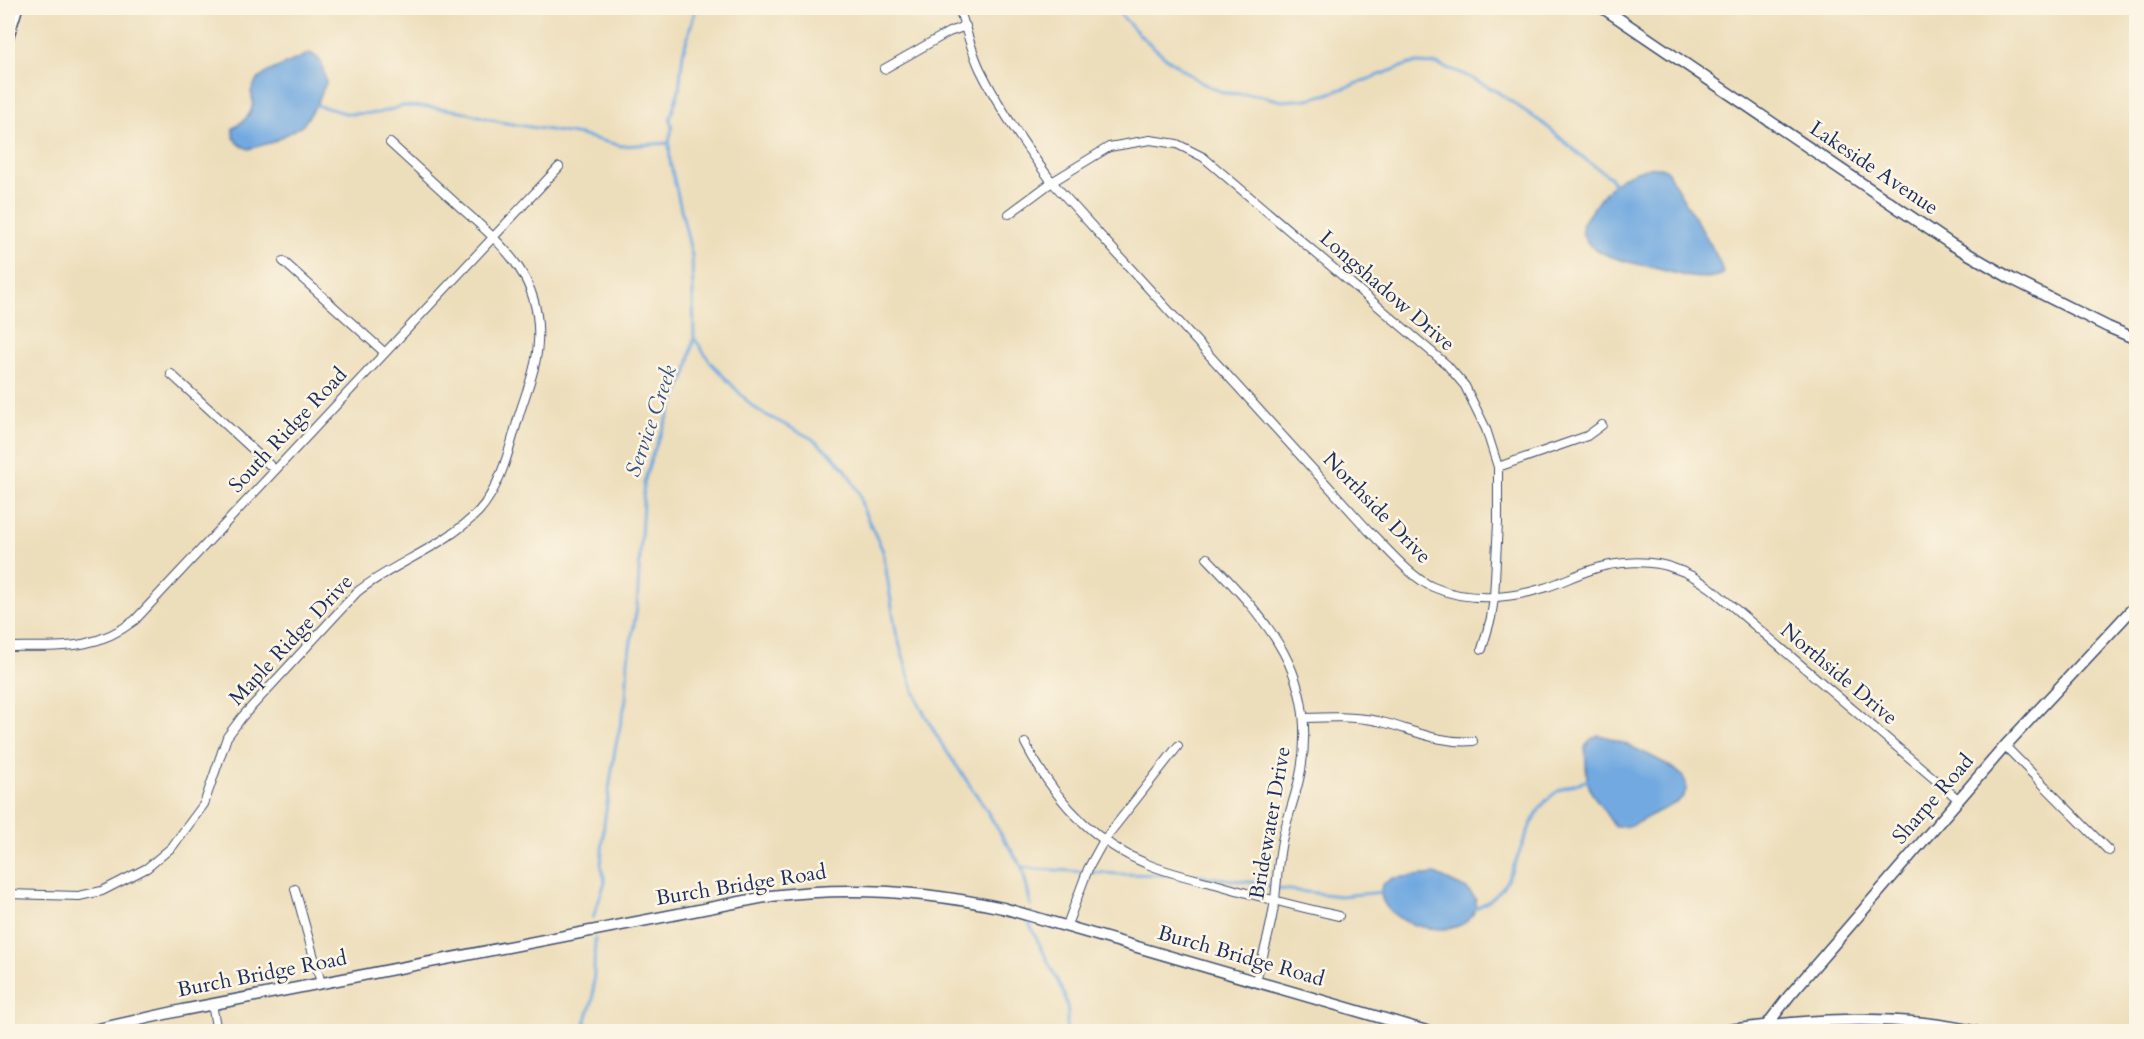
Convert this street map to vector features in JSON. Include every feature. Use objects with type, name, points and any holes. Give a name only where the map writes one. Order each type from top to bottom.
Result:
[{"type":"street","points":[[8,38],[17,8]]},
{"type":"street","name":"Northside Drive","points":[[959,8],[979,67],[1002,111],[1052,182],[1368,530],[1418,578],[1432,587],[1459,595],[1494,598],[1545,588],[1593,569],[1616,564],[1642,562],[1676,569],[1712,589],[1959,800]]},
{"type":"street","name":"Lakeside Avenue","points":[[1603,8],[1951,244],[2012,279],[2136,339]]},
{"type":"street","points":[[884,69],[949,32],[966,26]]},
{"type":"street","name":"Longshadow Drive","points":[[1008,214],[1052,182],[1109,147],[1150,140],[1177,144],[1203,158],[1447,365],[1465,386],[1486,429],[1498,467],[1494,598],[1482,649]]},
{"type":"street","name":"Maple Ridge Drive","points":[[8,894],[79,896],[102,891],[147,868],[172,847],[204,804],[227,737],[242,717],[350,600],[374,579],[429,549],[455,531],[478,511],[495,486],[535,362],[538,344],[537,316],[530,289],[518,264],[493,237],[390,143]]},
{"type":"street","name":"South Ridge Road","points":[[8,647],[85,645],[108,638],[135,620],[559,167]]},
{"type":"street","points":[[283,261],[384,352]]},
{"type":"street","points":[[171,374],[275,470]]},
{"type":"street","points":[[1498,467],[1587,436],[1602,426]]},
{"type":"street","name":"Bridewater Drive","points":[[1207,558],[1249,602],[1277,640],[1293,672],[1304,718],[1301,770],[1282,841],[1275,901],[1268,938],[1256,980]]},
{"type":"street","name":"Sharpe Road","points":[[1767,1025],[1789,996],[2005,746],[2136,605]]},
{"type":"street","points":[[1304,718],[1359,718],[1438,739],[1473,741]]},
{"type":"street","points":[[1025,743],[1045,778],[1076,817],[1104,840],[1145,863],[1275,901],[1339,916]]},
{"type":"street","points":[[2005,746],[2109,851]]},
{"type":"street","points":[[1067,925],[1088,869],[1104,840],[1178,747]]},
{"type":"street","points":[[296,889],[321,983]]},
{"type":"street","name":"Burch Bridge Road","points":[[85,1032],[212,1004],[759,899],[829,890],[878,890],[942,896],[1003,908],[1430,1032]]},
{"type":"street","points":[[212,1004],[217,1032]]},
{"type":"street","points":[[1714,1032],[1767,1025],[1867,1020],[1930,1024],[1977,1032]]},
{"type":"water","points":[[310,53],[322,64],[326,83],[303,125],[273,142],[249,149],[239,144],[233,136],[233,128],[250,114],[253,104],[251,92],[256,81],[268,72]]},
{"type":"water","points":[[1660,167],[1666,169],[1711,245],[1723,274],[1705,278],[1677,274],[1606,255],[1587,242],[1583,234],[1583,223],[1606,192],[1623,177],[1633,172]]},
{"type":"water","points":[[1598,735],[1643,752],[1678,772],[1685,781],[1684,795],[1675,803],[1637,823],[1615,827],[1591,792],[1587,780],[1585,747]]},
{"type":"water","points":[[1435,874],[1467,889],[1476,899],[1472,915],[1461,925],[1444,929],[1426,928],[1407,922],[1392,913],[1383,900],[1382,885],[1393,878]]},
{"type":"waterway","name":"Service Creek","points":[[593,918],[605,882],[601,864],[604,824],[615,749],[626,700],[628,659],[637,607],[644,483],[653,453],[687,371],[694,337],[692,256],[670,162],[669,143],[672,128],[670,119],[679,90],[683,53],[696,8]]},
{"type":"waterway","points":[[1114,8],[1164,56],[1200,82],[1224,93],[1258,95],[1282,101],[1308,99],[1414,63],[1437,64],[1496,91],[1544,124],[1610,177],[1615,187]]},
{"type":"waterway","points":[[316,105],[349,114],[378,113],[403,106],[430,107],[461,111],[500,122],[580,135],[622,146],[669,143]]},
{"type":"waterway","points":[[695,339],[711,363],[751,405],[811,438],[846,470],[859,493],[863,509],[883,551],[896,632],[920,706],[941,743],[1022,867],[1031,905]]},
{"type":"waterway","points":[[1473,907],[1477,908],[1492,899],[1505,884],[1530,826],[1547,800],[1562,789],[1589,780]]},
{"type":"waterway","points":[[1022,867],[1167,875]]},
{"type":"waterway","points":[[1192,875],[1340,896],[1384,892]]},
{"type":"waterway","points":[[1029,923],[1064,994],[1068,1011],[1066,1032]]},
{"type":"waterway","name":"Service Creek","points":[[582,1032],[593,999],[595,939]]}]
